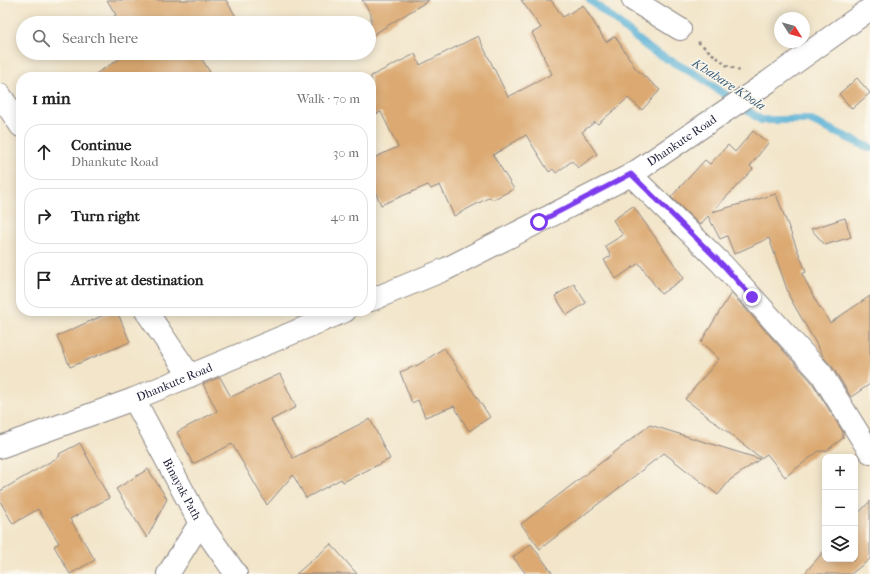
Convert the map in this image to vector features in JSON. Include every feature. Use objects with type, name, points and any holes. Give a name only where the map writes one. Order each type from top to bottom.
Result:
[{"type":"main road","points":[[633,0],[680,29]]},
{"type":"main road","name":"Dhankute Road","points":[[376,298],[446,269],[631,174],[762,87],[870,9]]},
{"type":"main road","points":[[0,95],[16,119]]},
{"type":"main road","points":[[631,174],[722,264],[821,373],[870,452]]},
{"type":"main road","points":[[149,316],[190,376]]},
{"type":"main road","name":"Dhankute Road","points":[[0,447],[134,399],[333,316]]},
{"type":"main road","name":"Binayak Path","points":[[134,399],[200,523],[236,574]]},
{"type":"main road","points":[[168,574],[200,523]]},
{"type":"path","points":[[680,29],[726,65],[762,87]]},
{"type":"building","points":[[107,0],[226,0],[236,16],[114,16],[116,15]]},
{"type":"building","points":[[362,0],[429,0],[376,33],[376,16],[371,16]]},
{"type":"building","points":[[521,0],[551,0],[563,17],[583,5],[606,42],[615,36],[636,69],[660,90],[642,110],[628,98],[598,124],[595,122],[582,132],[597,154],[578,168],[572,161],[556,173],[553,169],[549,172],[526,135],[493,155],[514,189],[492,200],[490,197],[454,216],[440,185],[431,189],[428,185],[381,205],[376,194],[376,157],[398,147],[381,112],[376,114],[376,74],[415,54],[420,65],[478,36],[508,97],[552,74],[532,33],[541,28]]},
{"type":"building","points":[[118,60],[202,60],[210,72],[99,72]]},
{"type":"building","points":[[857,78],[870,93],[852,109],[839,94]]},
{"type":"building","points":[[753,131],[768,143],[750,166],[753,169],[712,212],[776,194],[806,272],[802,274],[817,303],[830,323],[870,296],[870,384],[851,397],[832,366],[825,359],[790,298],[769,238],[734,254],[727,236],[720,239],[708,216],[700,225],[671,197],[705,160],[710,164],[728,145],[735,152]]},
{"type":"building","points":[[633,206],[684,278],[661,294],[639,263],[616,279],[604,260],[611,256],[605,246],[623,235],[613,220]]},
{"type":"building","points":[[845,218],[851,237],[825,245],[811,229]]},
{"type":"building","points":[[574,284],[586,303],[567,315],[555,296]]},
{"type":"building","points":[[731,293],[811,381],[843,432],[843,438],[826,451],[819,451],[785,477],[767,454],[761,458],[685,399],[719,359],[701,342]]},
{"type":"building","points":[[102,316],[119,316],[130,342],[70,367],[57,336]]},
{"type":"building","points":[[444,348],[490,417],[469,431],[454,406],[425,417],[418,400],[412,403],[400,372],[418,365]]},
{"type":"building","points":[[280,374],[296,407],[271,420],[293,458],[370,419],[390,459],[343,482],[341,479],[306,498],[293,475],[267,505],[232,444],[193,464],[177,432],[217,411],[203,384],[220,377],[231,397]]},
{"type":"building","points":[[650,425],[760,459],[730,480],[718,495],[664,453],[540,549],[521,524]]},
{"type":"building","points":[[80,443],[109,498],[70,519],[95,560],[70,574],[54,546],[59,543],[38,509],[13,524],[0,501],[0,491],[60,456],[59,454]]},
{"type":"building","points":[[148,469],[167,499],[147,538],[116,489]]},
{"type":"building","points":[[870,501],[870,559],[851,574],[804,574],[822,553],[822,562],[858,562],[858,514]]},
{"type":"building","points":[[331,544],[357,574],[296,574]]},
{"type":"building","points":[[531,544],[553,574],[526,574],[513,557]]},
{"type":"waterway","name":"Khahare Khola","points":[[590,0],[651,50],[700,77],[761,120],[809,120],[870,148]]},
{"type":"route","points":[[539,222],[631,174],[722,264],[752,297]]}]
